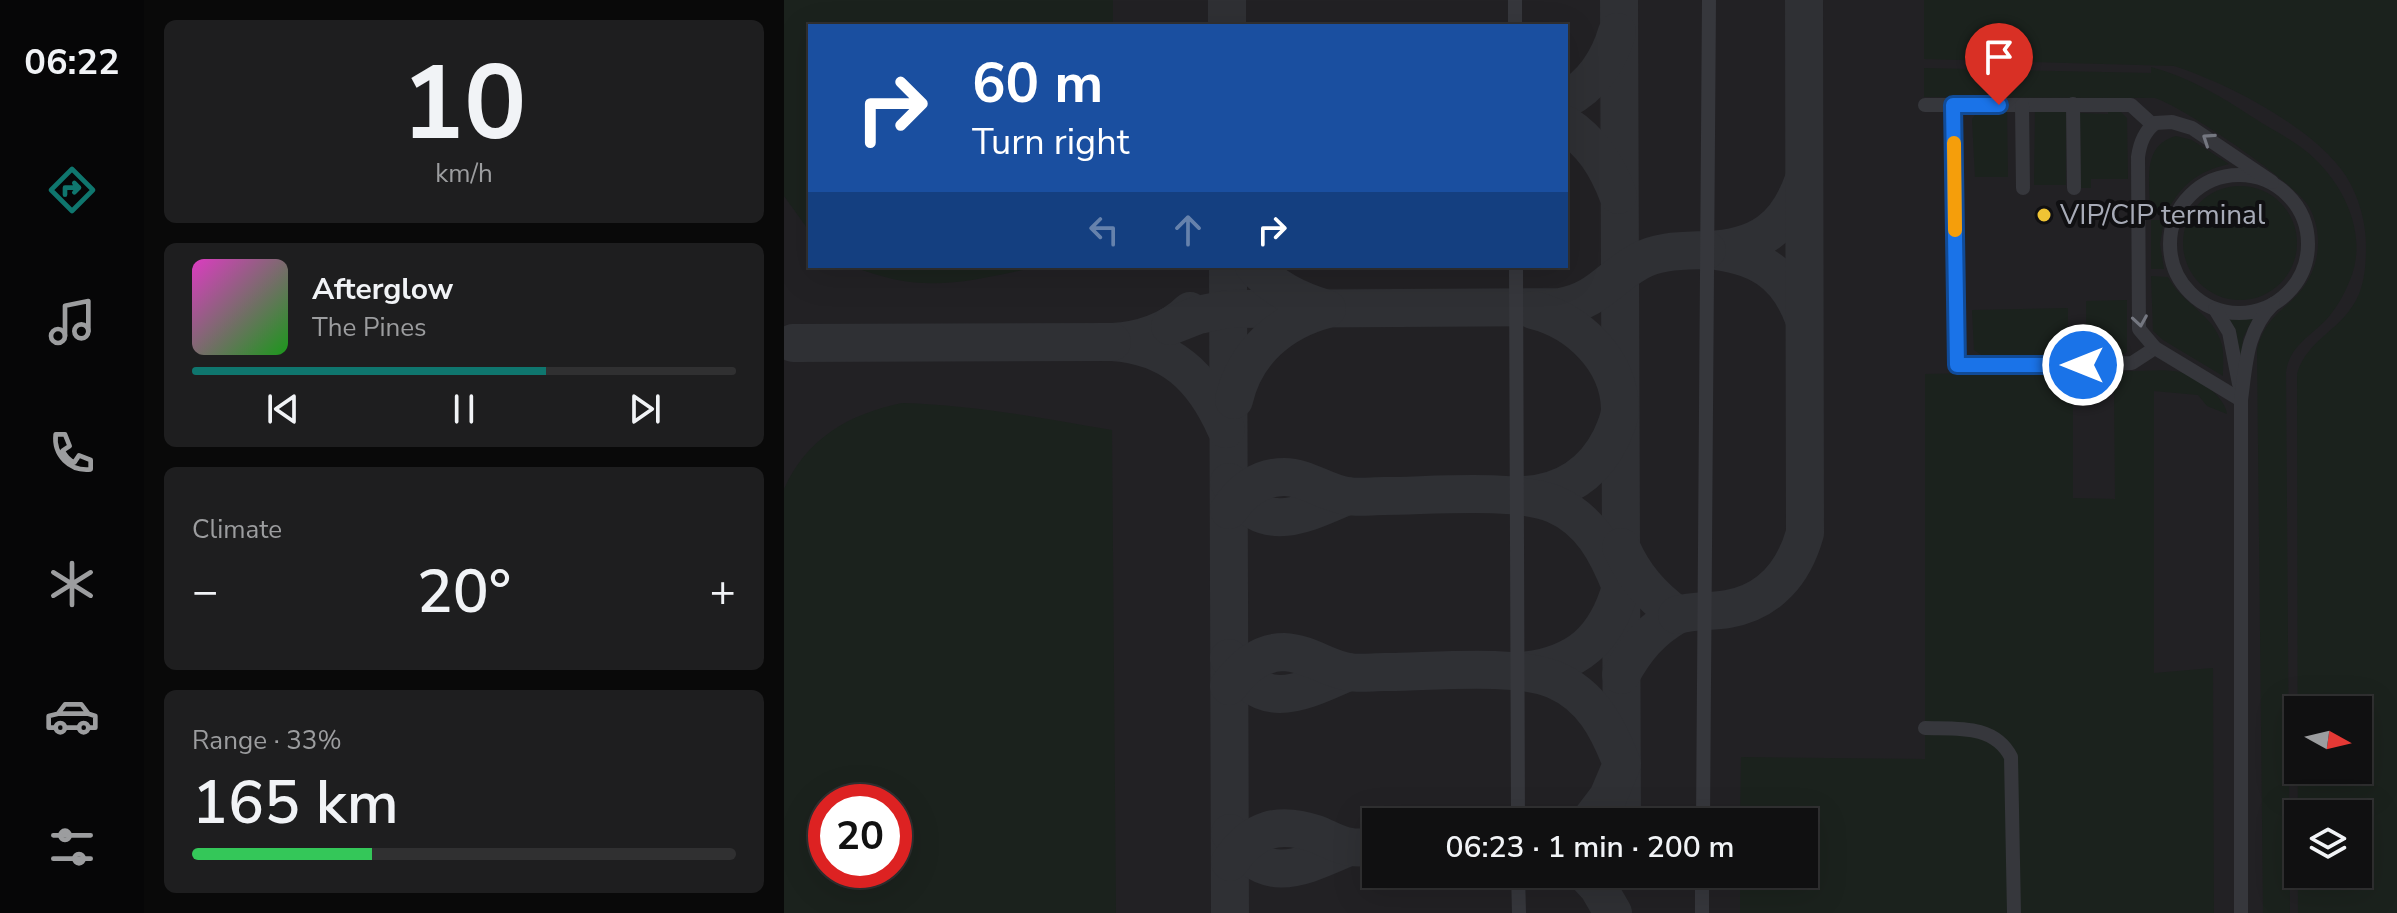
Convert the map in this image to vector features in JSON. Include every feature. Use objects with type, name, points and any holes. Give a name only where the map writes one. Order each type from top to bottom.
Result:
[{"type":"street","points":[[1515,0],[1515,24]]},
{"type":"street","points":[[1703,808],[1709,0]]},
{"type":"street","points":[[2073,104],[2074,188]]},
{"type":"street","points":[[1925,105],[2131,105],[2153,125]]},
{"type":"street","points":[[1953,105],[1957,365],[2132,363],[2155,348]]},
{"type":"street","points":[[2022,105],[2023,188]]},
{"type":"street","points":[[2241,400],[2155,348],[2141,332],[2138,321],[2138,157],[2142,140],[2153,125],[2172,122],[2192,128],[2272,182],[2290,196],[2302,214],[2309,246],[2299,279],[2283,298],[2262,309],[2239,313],[2215,309],[2194,297],[2174,268],[2170,232],[2178,211],[2191,194],[2219,177],[2252,175],[2272,182]]},
{"type":"street","points":[[1516,268],[1518,808]]},
{"type":"street","points":[[2241,913],[2241,400],[2251,337],[2260,319],[2273,304]]},
{"type":"street","points":[[2215,309],[2229,332],[2241,400]]},
{"type":"street","points":[[1925,728],[1985,732],[2002,742],[2011,757],[2014,913]]},
{"type":"street","points":[[1518,888],[1519,913]]},
{"type":"street","points":[[1702,888],[1702,913]]},
{"type":"shaded area","points":[[784,0],[2397,0],[2397,913],[784,913]]},
{"type":"shaded area","points":[[784,0],[1113,0],[1113,24],[808,24],[808,229],[784,196]]},
{"type":"shaded area","points":[[1924,0],[2397,0],[2397,913],[2298,913],[2298,888],[2372,888],[2372,800],[2298,800],[2298,784],[2372,784],[2372,696],[2298,696],[2297,374],[2309,351],[2344,317],[2359,294],[2364,276],[2366,237],[2361,210],[2346,176],[2314,141],[2244,96],[2174,66],[1924,59]]},
{"type":"shaded area","points":[[2151,67],[2205,88],[2308,153],[2336,185],[2351,215],[2355,231],[2355,264],[2345,291],[2325,321],[2291,355],[2286,372],[2288,696],[2284,696],[2284,784],[2289,784],[2289,800],[2284,800],[2284,888],[2290,888],[2290,913],[2263,913],[2257,350],[2268,325],[2306,284],[2312,272],[2318,247],[2313,214],[2300,196],[2262,164],[2189,115],[2155,98],[1924,97],[1924,68],[2151,73]]},
{"type":"shaded area","points":[[2108,109],[2120,111],[2127,118],[2128,179],[2091,179],[2091,188],[2081,188],[2080,113],[2108,114]]},
{"type":"shaded area","points":[[2035,110],[2066,110],[2066,185],[2034,185]]},
{"type":"shaded area","points":[[1978,111],[2007,111],[2008,177],[1975,177],[1972,119]]},
{"type":"shaded area","points":[[2176,136],[2192,140],[2229,164],[2191,181],[2177,195],[2166,214],[2150,213],[2152,157],[2165,141]]},
{"type":"shaded area","points":[[2240,186],[2262,190],[2280,203],[2293,221],[2297,243],[2293,265],[2280,283],[2262,296],[2240,300],[2218,296],[2200,283],[2187,265],[2183,243],[2187,221],[2200,203],[2218,190]]},
{"type":"shaded area","points":[[2151,220],[2164,220],[2160,244],[2164,269],[2151,269]]},
{"type":"shaded area","points":[[858,268],[1032,268],[947,283],[902,281]]},
{"type":"shaded area","points":[[2151,276],[2168,277],[2181,295],[2212,325],[2222,345],[2223,376],[2153,331]]},
{"type":"shaded area","points":[[2127,300],[2127,352],[2120,356],[2086,356],[2086,301]]},
{"type":"shaded area","points":[[2068,308],[2068,356],[1983,356],[1974,350],[1972,310]]},
{"type":"shaded area","points":[[2228,316],[2253,318],[2243,338],[2241,359],[2236,331]]},
{"type":"shaded area","points":[[2166,370],[2187,374],[2215,394],[2225,407],[2227,414],[2207,406],[2198,395],[2154,391],[2154,673],[2213,668],[2214,913],[1740,913],[1740,888],[1818,888],[1818,808],[1740,808],[1741,757],[1925,759],[1925,374],[2073,371],[2073,498],[2115,499],[2114,389],[2120,388],[2120,371]]},
{"type":"shaded area","points":[[902,403],[955,406],[1112,430],[1116,913],[784,913],[784,489],[817,442],[864,414]]},
{"type":"taxiway","points":[[1227,0],[1227,24]]},
{"type":"taxiway","points":[[1619,0],[1622,808]]},
{"type":"taxiway","points":[[1677,615],[1728,609],[1756,600],[1787,572],[1805,533],[1804,0]]},
{"type":"taxiway","points":[[1568,98],[1584,87],[1598,71],[1617,32]]},
{"type":"taxiway","points":[[1568,127],[1598,156],[1618,195]]},
{"type":"taxiway","points":[[1804,179],[1789,210],[1769,232],[1742,245],[1707,250],[1740,256],[1768,268],[1789,289],[1804,319]]},
{"type":"taxiway","points":[[1170,326],[1198,315],[1228,309],[1561,307],[1594,294],[1646,258],[1672,252],[1707,250]]},
{"type":"taxiway","points":[[1228,268],[1230,913]]},
{"type":"taxiway","points":[[1234,400],[1247,367],[1267,341],[1280,330],[1327,309],[1288,293],[1256,268]]},
{"type":"taxiway","points":[[1524,495],[1564,486],[1586,471],[1604,451],[1620,409],[1612,374],[1593,345],[1565,323],[1533,310]]},
{"type":"taxiway","points":[[1190,311],[1154,334],[1112,342],[1151,350],[1182,368],[1207,394],[1226,429]]},
{"type":"taxiway","points":[[793,343],[1112,342]]},
{"type":"taxiway","points":[[1229,510],[1252,486],[1267,479],[1284,477],[1352,497],[1494,494],[1537,499],[1567,511],[1596,538],[1621,587],[1607,622],[1586,647],[1559,663],[1522,671]]},
{"type":"taxiway","points":[[1229,482],[1241,499],[1268,516],[1298,515],[1347,496]]},
{"type":"taxiway","points":[[1621,547],[1644,585],[1677,615],[1645,640],[1621,675]]},
{"type":"taxiway","points":[[1229,686],[1253,662],[1284,652],[1353,673],[1496,670],[1555,680],[1579,695],[1597,714],[1622,764],[1608,797],[1600,808]]},
{"type":"taxiway","points":[[1229,658],[1242,676],[1268,693],[1298,692],[1348,672]]},
{"type":"taxiway","points":[[1230,862],[1247,842],[1278,828],[1302,830],[1338,844],[1362,847]]},
{"type":"taxiway","points":[[1230,833],[1243,850],[1270,867],[1299,866],[1349,847]]},
{"type":"taxiway","points":[[1599,888],[1613,913]]},
{"type":"slow traffic","points":[[1954,143],[1955,230]]},
{"type":"place","name":"VIP/CIP terminal","points":[[2044,215]]},
{"type":"route","points":[[1999,105],[1953,105],[1957,365],[2083,365]]}]
